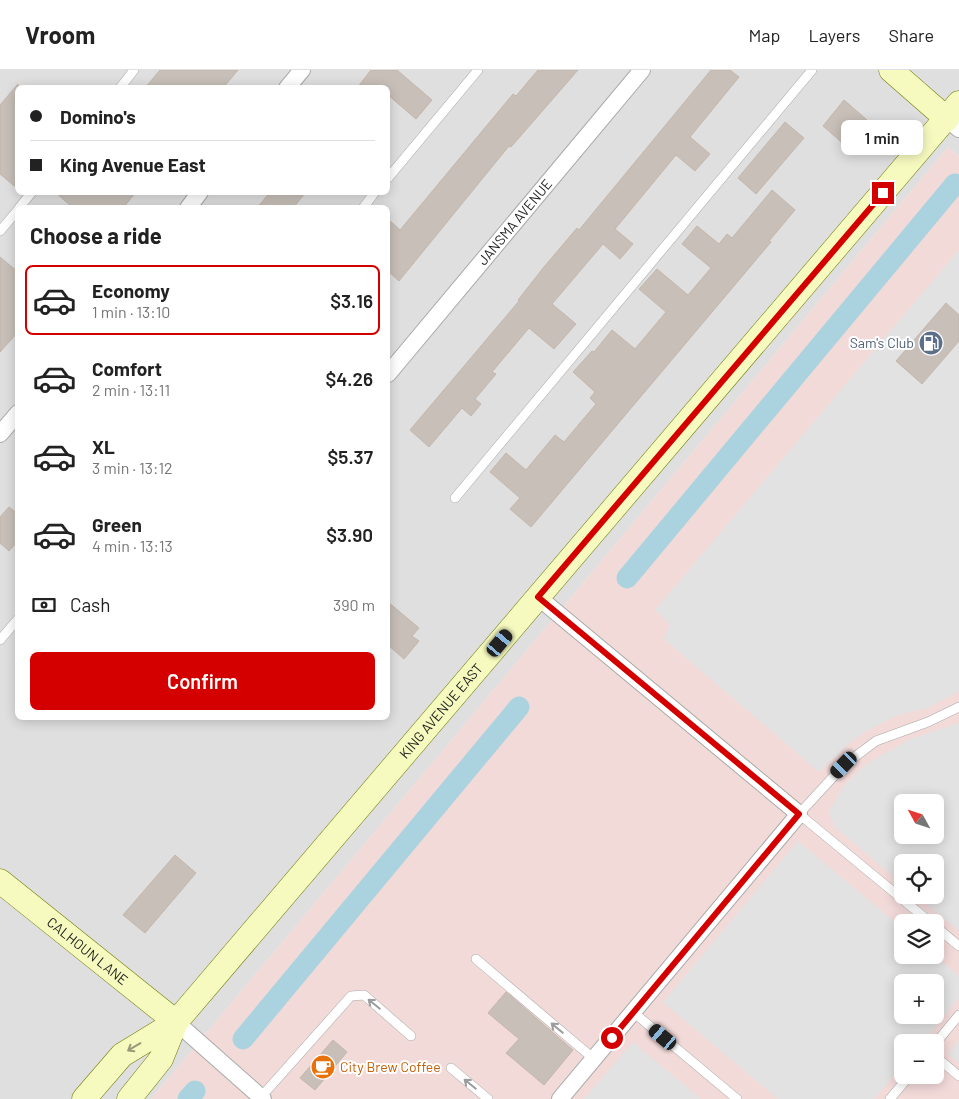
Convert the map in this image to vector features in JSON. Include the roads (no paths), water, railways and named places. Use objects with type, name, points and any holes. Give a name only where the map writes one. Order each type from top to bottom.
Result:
[{"type":"main road","points":[[891,70],[955,117]]},
{"type":"main road","name":"KING AVENUE EAST","points":[[84,1099],[122,1055],[176,1022],[538,597],[955,117]]},
{"type":"main road","name":"CALHOUN LANE","points":[[0,881],[176,1022]]},
{"type":"main road","name":"KING AVENUE EAST","points":[[129,1099],[162,1059],[176,1022]]},
{"type":"street","points":[[290,85],[302,70]]},
{"type":"street","name":"JANSMA AVENUE","points":[[390,372],[642,70]]},
{"type":"street","points":[[0,434],[15,416]]},
{"type":"street","points":[[538,597],[799,814],[560,1099]]},
{"type":"street","points":[[176,1022],[262,1098]]},
{"type":"lane","points":[[122,85],[134,70]]},
{"type":"lane","points":[[390,176],[478,70]]},
{"type":"lane","points":[[455,498],[812,70]]},
{"type":"lane","points":[[21,205],[30,195]]},
{"type":"lane","points":[[0,231],[15,213]]},
{"type":"lane","points":[[0,640],[15,622]]},
{"type":"lane","points":[[920,914],[799,814],[844,765],[876,741],[928,722],[959,707]]},
{"type":"lane","points":[[944,934],[959,946]]},
{"type":"lane","points":[[476,959],[594,1059]]},
{"type":"lane","points":[[262,1098],[351,996],[364,995],[411,1036]]},
{"type":"lane","points":[[633,1012],[737,1099]]},
{"type":"lane","points":[[943,1034],[959,1015]]},
{"type":"lane","points":[[944,1064],[959,1076]]},
{"type":"lane","points":[[451,1068],[488,1099]]},
{"type":"lane","points":[[890,1099],[902,1084]]},
{"type":"waterway","points":[[627,578],[955,184]]},
{"type":"waterway","points":[[243,1039],[519,707]]},
{"type":"waterway","points":[[188,1099],[195,1091]]},
{"type":"place","name":"Sam's Club","points":[[931,343]]},
{"type":"place","name":"City Brew Coffee","points":[[323,1067]]}]
